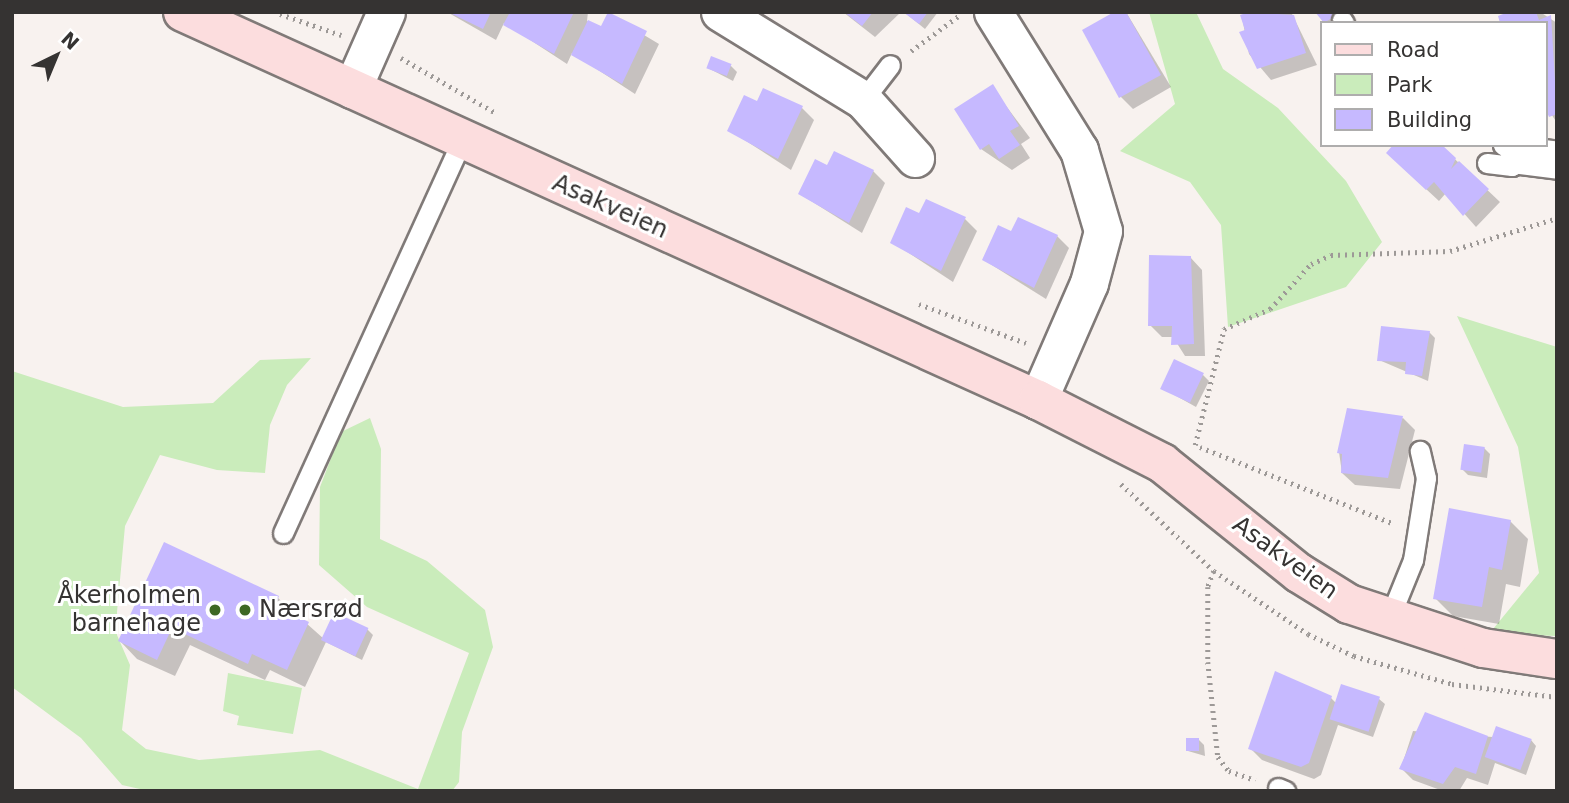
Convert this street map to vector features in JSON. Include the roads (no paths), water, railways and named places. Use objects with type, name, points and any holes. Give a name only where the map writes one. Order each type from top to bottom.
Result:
[{"type":"main road","name":"Asakveien","points":[[184,12],[462,141],[1038,400],[1162,463],[1298,573],[1389,619],[1483,648],[1557,659]]},
{"type":"street","points":[[352,89],[386,12]]},
{"type":"street","points":[[720,12],[863,100],[915,158]]},
{"type":"street","points":[[993,12],[1079,150],[1103,232],[1089,283],[1038,400]]},
{"type":"street","points":[[1503,154],[1557,160]]},
{"type":"lane","points":[[863,100],[890,65]]},
{"type":"lane","points":[[283,533],[462,141]]},
{"type":"lane","points":[[1389,619],[1418,531],[1426,478],[1420,451]]},
{"type":"place","name":"Åkerholmen barnehage","points":[[215,610]]},
{"type":"place","name":"Nærsrød","points":[[245,610]]}]
